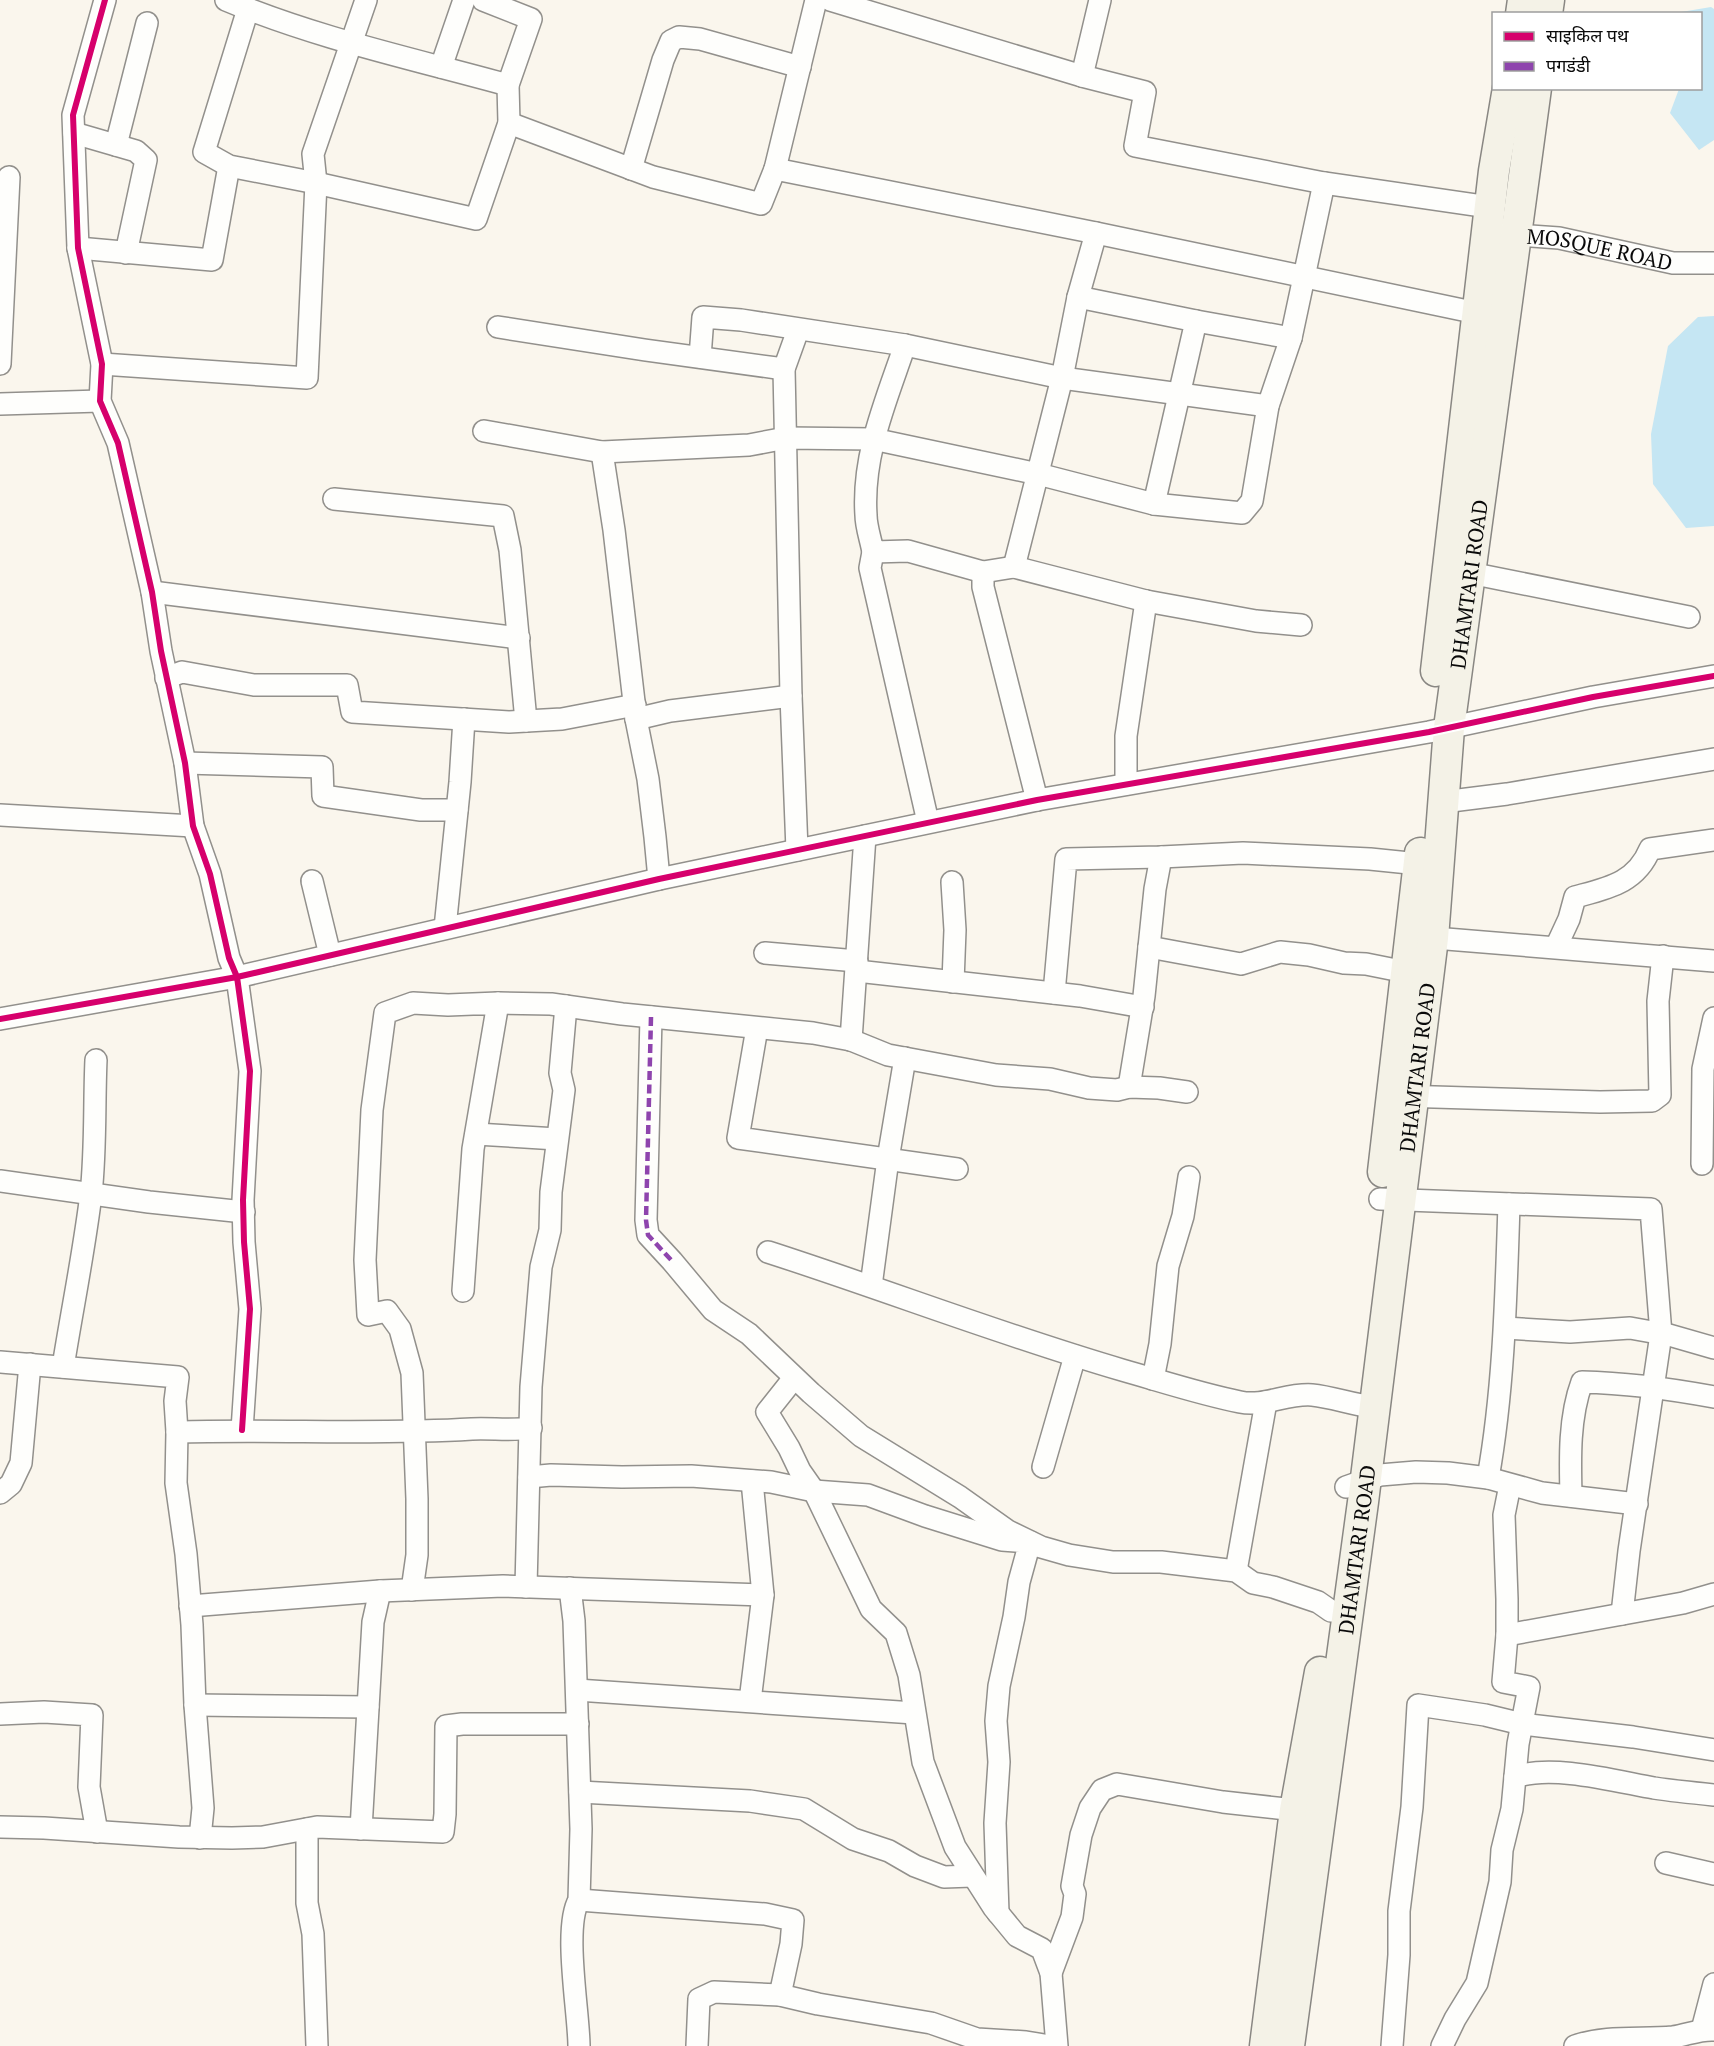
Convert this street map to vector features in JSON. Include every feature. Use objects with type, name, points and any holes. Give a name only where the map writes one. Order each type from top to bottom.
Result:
[{"type":"main road","points":[[1265,2046],[1295,1810],[1355,1483],[1365,1406],[1403,1096],[1406,972],[1422,938],[1419,864],[1439,730],[1477,313],[1497,225],[1508,90]]},
{"type":"main road","name":"DHAMTARI ROAD","points":[[1403,1096],[1422,938],[1443,802],[1439,730],[1470,573],[1497,225],[1535,90]]},
{"type":"main road","name":"DHAMTARI ROAD","points":[[1289,2046],[1355,1483]]},
{"type":"street","points":[[105,0],[73,115],[78,248],[102,364],[100,401],[118,443],[152,592],[166,678],[185,763],[193,826],[210,874],[229,958],[237,976],[250,1071],[244,1212],[244,1242],[250,1309],[243,1430]]},
{"type":"street","points":[[226,0],[351,42],[507,85]]},
{"type":"street","points":[[102,364],[307,378],[316,183],[313,154],[366,0]]},
{"type":"street","points":[[441,67],[464,0]]},
{"type":"street","points":[[248,9],[204,152],[229,166],[476,219],[509,123],[507,85],[531,19],[483,0]]},
{"type":"street","points":[[509,123],[653,177],[761,204],[775,169],[816,0]]},
{"type":"street","points":[[830,0],[1082,76],[1100,0]]},
{"type":"street","points":[[116,146],[147,23]]},
{"type":"street","points":[[631,169],[663,60],[671,41],[679,37],[700,39],[800,67]]},
{"type":"street","name":"MOSQUE ROAD","points":[[1082,76],[1145,92],[1135,146],[1324,183],[1497,225],[1673,263],[1714,264]]},
{"type":"street","points":[[74,133],[136,151],[146,160],[126,252]]},
{"type":"street","points":[[78,248],[212,260],[229,166]]},
{"type":"street","points":[[775,169],[1096,233],[1477,313]]},
{"type":"street","points":[[0,364],[9,177]]},
{"type":"street","points":[[484,430],[602,452],[749,445],[786,438],[873,439],[1038,474],[1154,504],[1242,513],[1252,501],[1268,406],[1291,338],[1324,183]]},
{"type":"street","points":[[1014,567],[1062,378],[1078,297],[1096,233]]},
{"type":"street","points":[[1078,297],[1291,338]]},
{"type":"street","points":[[700,357],[703,316],[905,345],[1062,378],[1268,406]]},
{"type":"street","points":[[1154,504],[1196,321]]},
{"type":"street","points":[[498,327],[784,369]]},
{"type":"street","points":[[797,850],[791,696],[784,369],[798,330]]},
{"type":"street","points":[[905,345],[873,439],[869,458],[866,516],[873,552],[870,568],[928,822]]},
{"type":"street","points":[[0,404],[100,401]]},
{"type":"street","points":[[602,452],[614,530],[635,712],[649,790],[659,879]]},
{"type":"street","points":[[334,499],[503,516],[510,550],[526,721]]},
{"type":"street","points":[[873,552],[908,551],[983,572],[1014,567],[1146,601],[1256,621],[1300,625]]},
{"type":"street","points":[[983,572],[983,587],[1037,800]]},
{"type":"street","points":[[1470,573],[1689,617]]},
{"type":"street","points":[[152,592],[519,638]]},
{"type":"street","points":[[1126,784],[1126,736],[1146,601]]},
{"type":"street","points":[[166,678],[182,672],[254,685],[347,685],[352,712],[509,722],[680,710],[791,696]]},
{"type":"street","points":[[0,1019],[237,976],[659,879],[1037,800],[1439,730],[1593,697],[1714,676]]},
{"type":"street","points":[[445,928],[464,720]]},
{"type":"street","points":[[1443,802],[1507,794],[1714,759]]},
{"type":"street","points":[[185,763],[322,767],[323,796],[421,810],[457,810]]},
{"type":"street","points":[[0,815],[193,826]]},
{"type":"street","points":[[851,1040],[865,836]]},
{"type":"street","points":[[1556,947],[1569,919],[1575,897],[1613,887],[1644,865],[1650,849],[1714,840]]},
{"type":"street","points":[[1054,993],[1066,859],[1161,858],[1243,853],[1370,859],[1419,864]]},
{"type":"street","points":[[1129,1087],[1143,1007],[1161,858]]},
{"type":"street","points":[[312,881],[330,955]]},
{"type":"street","points":[[952,882],[955,930],[953,982]]},
{"type":"street","points":[[1422,938],[1714,961]]},
{"type":"street","points":[[1149,947],[1242,964],[1280,952],[1309,954],[1344,963],[1366,964],[1406,972]]},
{"type":"street","points":[[765,954],[1143,1007]]},
{"type":"street","points":[[1403,1096],[1600,1102],[1652,1101],[1660,1095],[1658,1000],[1663,956]]},
{"type":"street","points":[[412,1590],[417,1556],[412,1373],[400,1329],[387,1311],[368,1316],[365,1260],[371,1122],[385,1013],[413,1003],[567,1006],[813,1033],[851,1040],[888,1055],[996,1075],[1050,1079],[1089,1088],[1117,1090],[1129,1087],[1159,1088],[1187,1092]]},
{"type":"street","points":[[463,1291],[473,1149],[498,1003]]},
{"type":"street","points":[[526,1587],[531,1387],[541,1267],[550,1230],[551,1192],[564,1090],[560,1073],[567,1006]]},
{"type":"street","points":[[651,1017],[646,1220],[648,1235],[712,1310],[749,1334],[794,1378],[861,1436],[960,1497],[1008,1531],[1030,1542],[1069,1555],[1113,1562],[1161,1562],[1236,1571],[1252,1583],[1273,1587],[1318,1602],[1331,1611]]},
{"type":"street","points":[[1702,1164],[1703,1069],[1714,1018]]},
{"type":"street","points":[[757,1028],[738,1138],[957,1169]]},
{"type":"street","points":[[871,1286],[888,1159],[905,1058]]},
{"type":"street","points":[[63,1367],[91,1194],[96,1060]]},
{"type":"street","points":[[476,1134],[557,1139]]},
{"type":"street","points":[[1153,1379],[1160,1344],[1168,1266],[1183,1216],[1189,1177]]},
{"type":"street","points":[[0,1181],[149,1202],[244,1212]]},
{"type":"street","points":[[1389,1199],[1651,1209],[1661,1334],[1622,1614]]},
{"type":"street","points":[[1488,1478],[1496,1435],[1504,1328],[1509,1204]]},
{"type":"street","points":[[768,1252],[1075,1356],[1189,1390],[1243,1402],[1266,1402],[1285,1396],[1311,1395],[1365,1406]]},
{"type":"street","points":[[1504,1328],[1570,1332],[1630,1328],[1714,1348]]},
{"type":"street","points":[[1043,1467],[1075,1356]]},
{"type":"street","points":[[0,1362],[178,1377],[175,1401],[176,1483],[190,1606],[203,1808],[200,1838]]},
{"type":"street","points":[[0,1493],[11,1484],[21,1463],[30,1364]]},
{"type":"street","points":[[794,1378],[767,1412],[800,1471],[814,1491],[872,1609],[896,1633],[909,1674],[923,1762],[955,1847],[972,1876],[1017,1936],[1042,1949],[1051,1972],[1057,2046]]},
{"type":"street","points":[[1571,1496],[1571,1449],[1575,1402],[1582,1382],[1614,1382],[1714,1398]]},
{"type":"street","points":[[1236,1571],[1266,1402]]},
{"type":"street","points":[[177,1432],[243,1430],[414,1432],[531,1428]]},
{"type":"street","points":[[1355,1483],[1380,1475],[1416,1472],[1488,1478],[1542,1493],[1637,1504]]},
{"type":"street","points":[[529,1477],[551,1475],[691,1476],[771,1482],[814,1491],[868,1495],[1002,1540],[1030,1542]]},
{"type":"street","points":[[750,1701],[763,1595],[752,1481]]},
{"type":"street","points":[[1442,2046],[1477,1983],[1500,1882],[1502,1850],[1512,1809],[1518,1744],[1529,1687],[1503,1682],[1507,1635],[1504,1515],[1510,1485]]},
{"type":"street","points":[[998,1913],[995,1823],[999,1762],[996,1721],[999,1686],[1019,1582],[1030,1542]]},
{"type":"street","points":[[190,1606],[380,1590],[526,1587],[763,1595]]},
{"type":"street","points":[[570,1588],[574,1621],[581,1829],[579,1900],[575,1906],[573,1928],[573,1982],[579,2046]]},
{"type":"street","points":[[361,1829],[374,1622],[380,1590]]},
{"type":"street","points":[[1507,1635],[1683,1603],[1714,1594]]},
{"type":"street","points":[[577,1690],[914,1713]]},
{"type":"street","points":[[195,1705],[368,1707]]},
{"type":"street","points":[[1392,2046],[1399,1955],[1399,1911],[1412,1807],[1418,1705],[1485,1715],[1522,1724],[1633,1737],[1714,1750]]},
{"type":"street","points":[[0,1714],[44,1712],[92,1715],[89,1787],[97,1832]]},
{"type":"street","points":[[0,1827],[200,1838],[263,1837],[317,1827],[443,1832],[446,1726],[578,1724]]},
{"type":"street","points":[[1515,1776],[1524,1773],[1575,1773],[1656,1788],[1714,1795]]},
{"type":"street","points":[[1051,1972],[1072,1917],[1075,1894],[1072,1886],[1081,1835],[1090,1808],[1102,1790],[1117,1784],[1223,1802],[1295,1810]]},
{"type":"street","points":[[580,1792],[750,1801],[804,1809],[853,1839],[889,1851],[915,1866],[944,1877],[972,1876]]},
{"type":"street","points":[[307,1829],[307,1903],[313,1934],[317,2046]]},
{"type":"street","points":[[1666,1863],[1714,1874]]},
{"type":"street","points":[[579,1900],[765,1914],[793,1920],[791,1944],[780,1995]]},
{"type":"street","points":[[1575,2046],[1625,2037],[1673,2037],[1708,2030],[1714,1984]]},
{"type":"street","points":[[697,2046],[699,2000],[714,1992],[780,1995],[818,2004],[931,2023],[977,2039],[1050,2046]]},
{"type":"water","points":[[1711,7],[1714,9],[1714,140],[1699,150],[1670,113],[1679,90],[1702,90],[1702,12],[1681,12]]},
{"type":"water","points":[[1714,316],[1714,526],[1686,528],[1653,484],[1651,434],[1668,346],[1698,317]]},
{"type":"marked path","points":[[651,1017],[646,1220],[648,1235],[672,1261]]},
{"type":"cycle path","points":[[105,0],[73,115],[78,248],[102,364],[100,401],[118,443],[152,592],[161,651],[185,763],[193,826],[210,874],[229,958],[237,977],[250,1071],[243,1200],[250,1309],[242,1430]]},
{"type":"cycle path","points":[[0,1019],[237,977],[659,879],[1037,800],[1429,732],[1593,697],[1714,676]]}]
